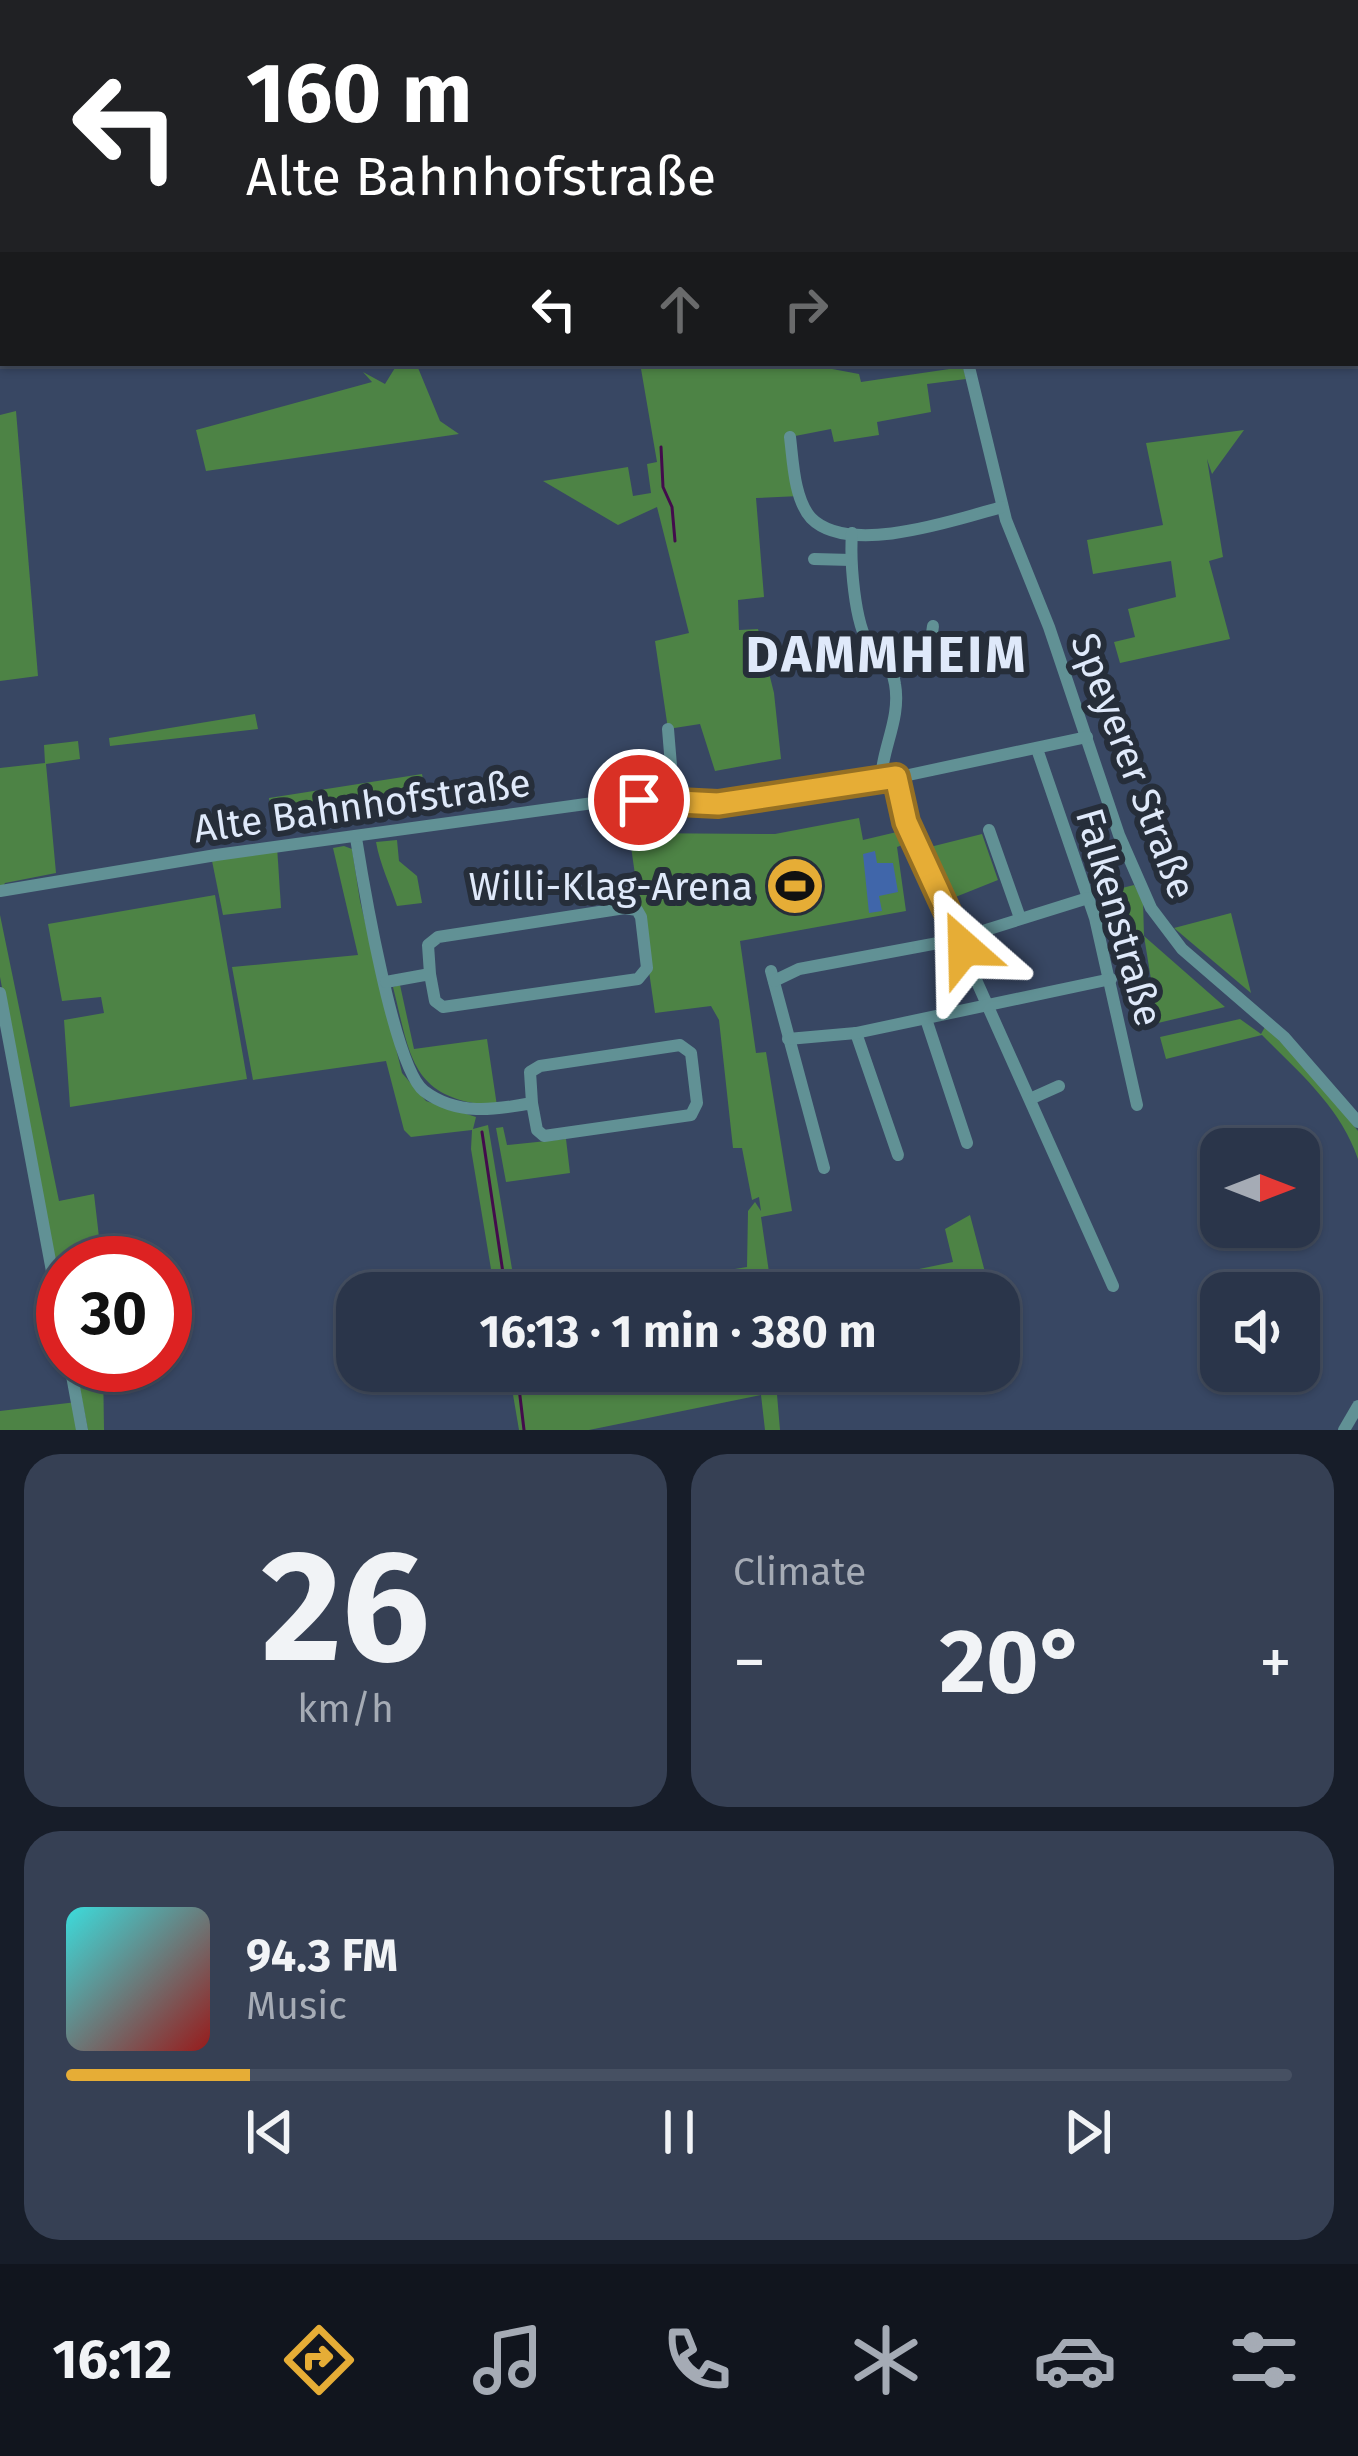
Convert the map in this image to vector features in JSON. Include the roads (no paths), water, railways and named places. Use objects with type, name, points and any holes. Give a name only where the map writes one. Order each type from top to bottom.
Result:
[{"type":"street","name":"Speyerer Straße","points":[[969,366],[1002,507],[1145,896],[1166,931],[1284,1037],[1358,1121]]},
{"type":"street","points":[[790,437],[805,508],[820,524],[852,533],[910,530],[1002,507]]},
{"type":"street","points":[[852,533],[851,560],[864,633],[889,662],[897,706],[888,778],[1113,1286]]},
{"type":"street","points":[[814,559],[851,560]]},
{"type":"street","points":[[889,662],[930,648],[933,626]]},
{"type":"street","points":[[668,729],[674,802]]},
{"type":"street","name":"Alte Bahnhofstraße","points":[[0,891],[593,803],[718,804],[888,778],[1087,737]]},
{"type":"street","name":"Falkenstraße","points":[[1037,749],[1111,979],[1137,1105]]},
{"type":"street","points":[[988,830],[1020,918]]},
{"type":"street","points":[[356,838],[365,899],[414,1081],[444,1102],[489,1112],[532,1103]]},
{"type":"street","points":[[824,1168],[772,976],[960,938],[1088,898]]},
{"type":"street","points":[[625,908],[637,910],[640,917],[647,968],[638,979],[443,1007],[436,1004],[430,974],[428,947],[438,937],[625,908]]},
{"type":"street","points":[[386,982],[430,974]]},
{"type":"street","points":[[788,1039],[856,1033],[1111,979]]},
{"type":"street","points":[[0,993],[45,1236]]},
{"type":"street","points":[[926,1019],[967,1143]]},
{"type":"street","points":[[856,1033],[898,1156]]},
{"type":"street","points":[[680,1045],[691,1053],[697,1103],[691,1115],[544,1136],[537,1130],[532,1103],[530,1072],[540,1066],[680,1045]]},
{"type":"street","points":[[1030,1099],[1059,1086]]},
{"type":"street","points":[[75,1392],[82,1430]]},
{"type":"street","points":[[1345,1430],[1358,1406]]},
{"type":"waterway","points":[[661,447],[663,487],[672,507],[675,541]]},
{"type":"waterway","points":[[482,1132],[503,1272]]},
{"type":"waterway","points":[[519,1392],[524,1430]]},
{"type":"place","name":"Willi-Klag-Arena","points":[[795,886]]},
{"type":"district","name":"DAMMHEIM","points":[[887,654]]}]
